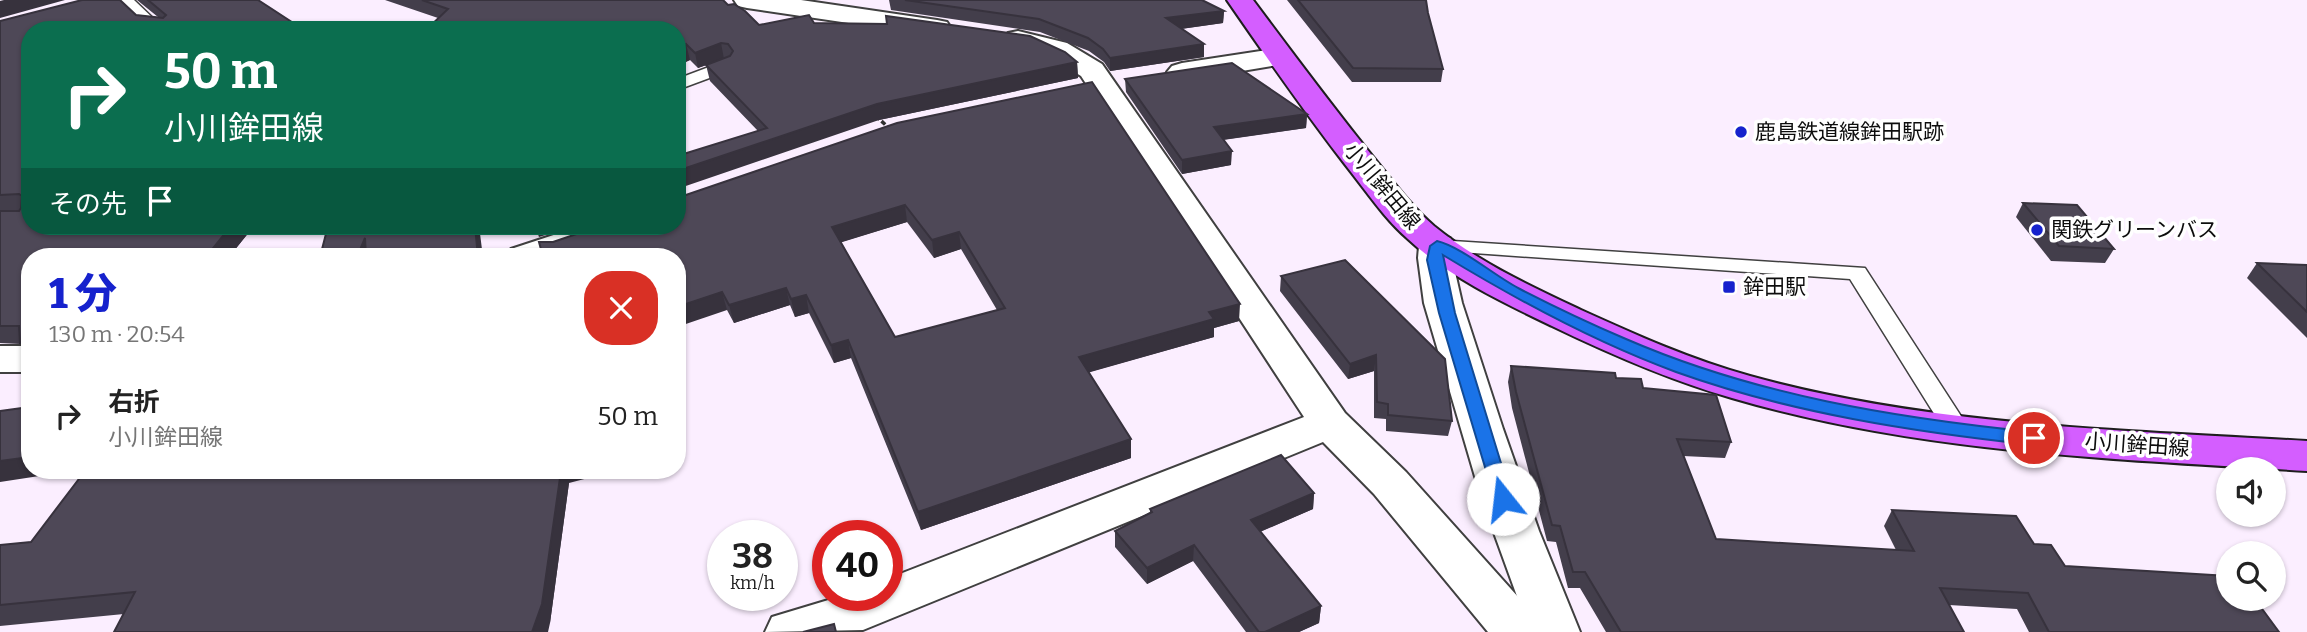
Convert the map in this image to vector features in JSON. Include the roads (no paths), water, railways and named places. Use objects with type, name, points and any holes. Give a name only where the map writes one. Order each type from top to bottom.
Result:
[{"type":"main road","name":"小川鉾田線","points":[[1240,0],[1280,57],[1405,217],[1437,246],[1514,292],[1619,343],[1681,368],[1746,389],[1817,406],[1957,430],[2034,438],[2307,456]]},
{"type":"street","points":[[747,0],[1039,42],[1058,49],[1117,82],[1330,423],[1390,482],[1518,632]]},
{"type":"street","points":[[1117,82],[1280,57]]},
{"type":"street","points":[[550,248],[588,235]]},
{"type":"street","points":[[1437,246],[1434,260],[1447,313],[1503,499],[1530,576],[1555,632]]},
{"type":"street","points":[[0,359],[21,359]]},
{"type":"street","points":[[790,632],[845,616],[1330,423]]},
{"type":"lane","points":[[125,0],[147,21]]},
{"type":"lane","points":[[686,81],[725,66]]},
{"type":"lane","points":[[1437,246],[1857,273],[1957,430]]},
{"type":"place","name":"鹿島鉄道線鉾田駅跡","points":[[1741,132]]},
{"type":"place","name":"関鉄グリーンバス","points":[[2037,230]]},
{"type":"place","name":"鉾田駅","points":[[1729,287]]}]
